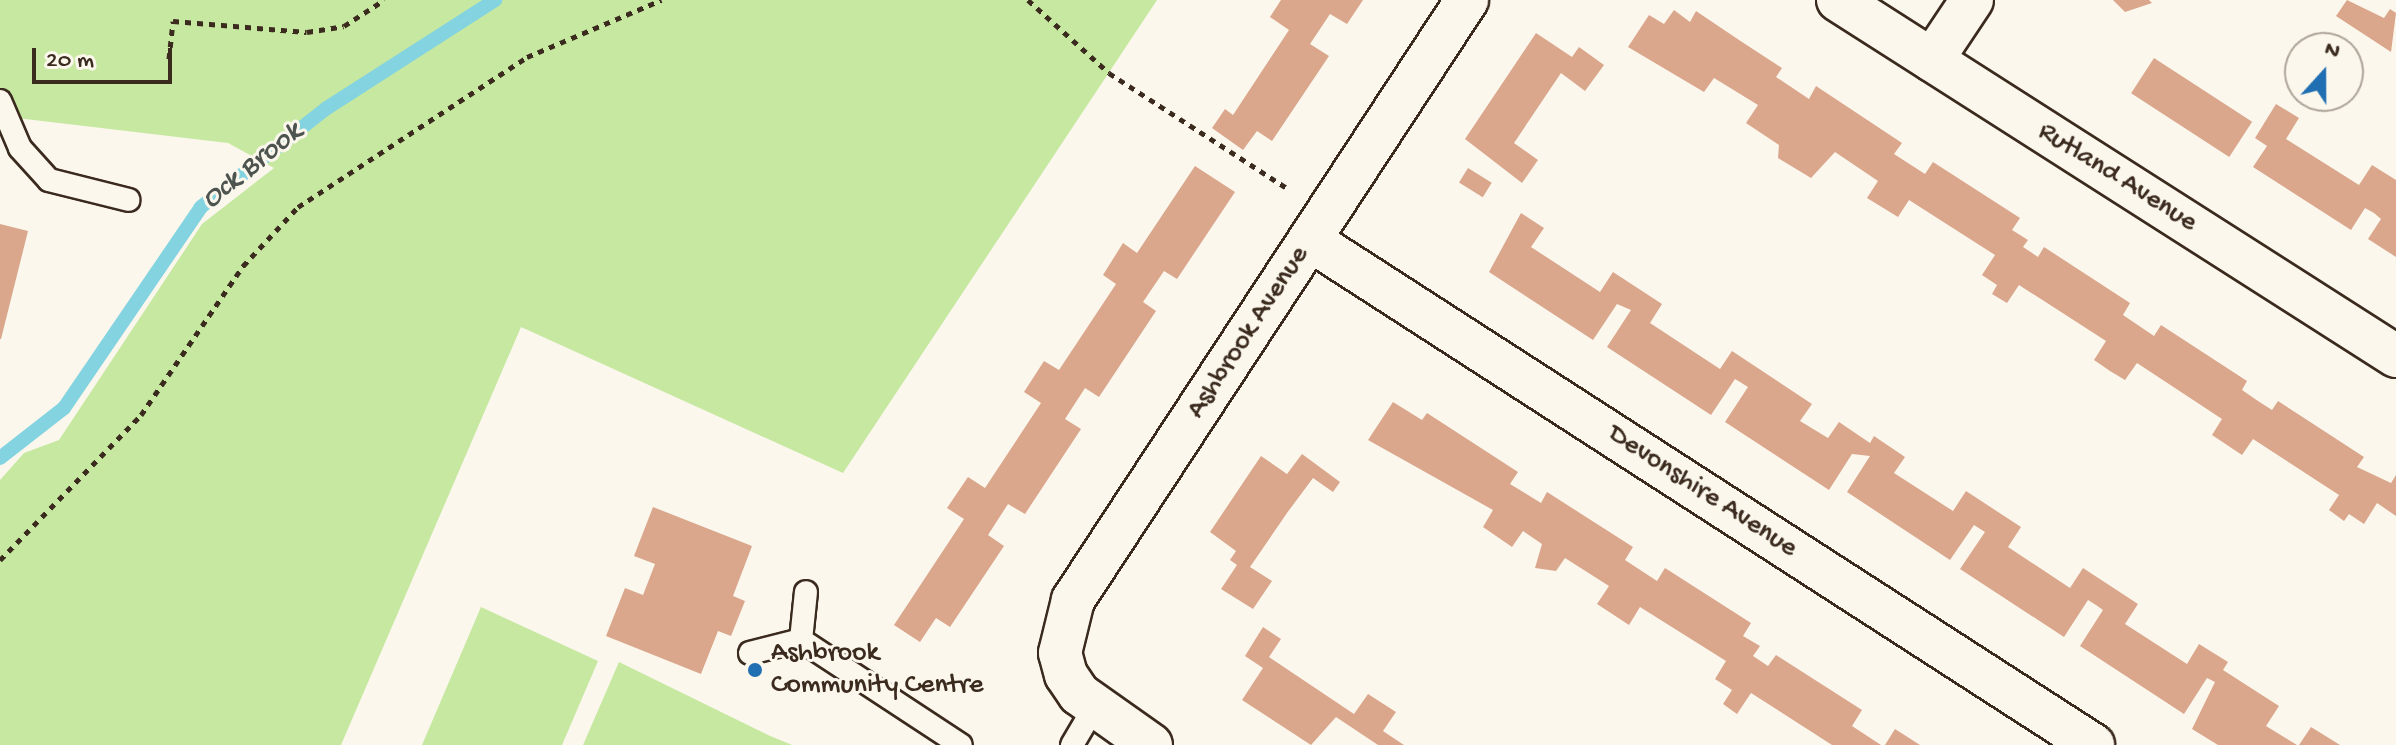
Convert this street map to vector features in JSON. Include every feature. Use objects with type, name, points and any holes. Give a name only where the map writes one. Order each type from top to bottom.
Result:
[{"type":"street","name":"Ashbrook Avenue","points":[[1095,706],[1066,675],[1060,653],[1073,600],[1467,0]]},
{"type":"street","name":"Rutland Avenue","points":[[1838,0],[2396,356]]},
{"type":"street","points":[[1932,60],[1972,0]]},
{"type":"street","name":"Devonshire Avenue","points":[[1319,227],[2093,745]]},
{"type":"street","points":[[1095,706],[1151,745]]},
{"type":"lane","points":[[0,101],[20,148],[49,180],[129,200]]},
{"type":"lane","points":[[801,640],[806,592]]},
{"type":"lane","points":[[750,653],[801,640],[961,745]]},
{"type":"lane","points":[[1072,745],[1095,706]]},
{"type":"path","points":[[169,59],[173,21],[307,32],[344,26],[384,0]]},
{"type":"path","points":[[0,560],[141,415],[243,266],[298,207],[527,57],[661,0]]},
{"type":"path","points":[[1028,0],[1109,73],[1319,227]]},
{"type":"green space","points":[[0,0],[1157,0],[843,473],[521,327],[341,745],[0,745],[0,480],[24,453],[59,440],[202,224],[274,168],[228,143],[0,116]]},
{"type":"green space","points":[[481,607],[598,661],[562,745],[422,745]]},
{"type":"green space","points":[[619,662],[768,735],[792,745],[583,745]]},
{"type":"building","points":[[1281,0],[1363,0],[1347,24],[1330,14],[1310,44],[1329,56],[1272,141],[1257,131],[1243,150],[1212,128],[1225,109],[1233,115],[1289,30],[1270,17]]},
{"type":"building","points":[[2113,0],[2149,0],[2152,3],[2125,12]]},
{"type":"building","points":[[2347,0],[2384,18],[2390,9],[2396,13],[2391,52],[2364,32],[2336,16]]},
{"type":"building","points":[[1674,10],[1690,22],[1696,11],[1782,68],[1776,77],[1809,99],[1816,86],[1902,143],[1894,154],[1925,174],[1933,162],[2020,218],[2012,230],[2028,240],[2023,247],[2038,257],[2044,247],[2130,303],[2123,315],[2154,336],[2161,325],[2247,381],[2242,390],[2258,401],[2272,410],[2278,401],[2364,457],[2357,467],[2391,483],[2396,475],[2396,516],[2377,503],[2364,524],[2349,514],[2344,521],[2329,510],[2339,495],[2253,439],[2242,455],[2212,435],[2222,419],[2137,363],[2125,380],[2110,371],[2094,360],[2106,341],[2019,285],[2007,303],[1992,294],[1997,285],[1982,275],[1995,255],[1909,200],[1898,217],[1867,198],[1878,181],[1835,152],[1811,178],[1778,158],[1779,145],[1746,123],[1758,105],[1714,78],[1704,92],[1628,47],[1649,15],[1664,24]]},
{"type":"building","points":[[1536,33],[1572,57],[1579,47],[1604,65],[1585,91],[1561,73],[1514,143],[1538,160],[1522,183],[1465,139]]},
{"type":"building","points":[[2154,58],[2252,122],[2229,157],[2131,93]]},
{"type":"building","points":[[2276,104],[2284,112],[2299,118],[2286,139],[2359,185],[2372,165],[2396,180],[2396,257],[2368,239],[2381,219],[2374,213],[2365,208],[2351,230],[2253,167],[2267,146],[2255,138]]},
{"type":"building","points":[[1195,166],[1235,192],[1177,279],[1164,271],[1143,302],[1156,311],[1099,397],[1085,388],[1065,419],[1081,429],[1025,514],[1008,504],[988,535],[1004,546],[950,627],[936,618],[920,642],[894,625],[964,519],[947,508],[968,477],[985,488],[1041,403],[1024,392],[1044,361],[1059,370],[1116,284],[1103,275],[1123,243],[1137,253]]},
{"type":"building","points":[[1468,168],[1492,183],[1483,197],[1459,182]]},
{"type":"building","points":[[1521,213],[1544,228],[1531,247],[1600,292],[1613,272],[1662,304],[1650,323],[1720,369],[1732,351],[1812,404],[1800,421],[1828,438],[1839,422],[1870,443],[1874,436],[1905,457],[1894,473],[1953,511],[1966,491],[2021,527],[2008,547],[2070,588],[2083,568],[2138,604],[2125,624],[2187,664],[2199,644],[2228,662],[2223,670],[2279,706],[2266,726],[2297,745],[2218,745],[2192,729],[2215,682],[2207,678],[2184,714],[2080,646],[2103,610],[2096,605],[2088,600],[2064,637],[1960,569],[1985,532],[1974,525],[1950,560],[1847,492],[1870,456],[1852,454],[1829,490],[1725,422],[1748,387],[1735,379],[1711,415],[1607,347],[1631,310],[1617,304],[1593,340],[1489,272]]},
{"type":"building","points":[[0,224],[28,231],[1,339],[0,339]]},
{"type":"building","points":[[1393,402],[1422,420],[1427,413],[1518,472],[1510,484],[1541,503],[1547,492],[1633,547],[1625,560],[1657,581],[1665,568],[1751,623],[1743,636],[1760,646],[1753,656],[1768,666],[1776,655],[1862,710],[1852,726],[1881,745],[1832,745],[1751,693],[1737,714],[1723,704],[1732,690],[1715,679],[1726,661],[1640,607],[1629,625],[1597,604],[1609,586],[1565,558],[1556,571],[1535,568],[1542,544],[1523,531],[1512,547],[1483,527],[1493,510],[1368,440]]},
{"type":"building","points":[[1302,454],[1340,482],[1333,492],[1313,478],[1250,567],[1272,581],[1253,609],[1221,589],[1237,565],[1230,560],[1236,551],[1210,532],[1261,456],[1287,474]]},
{"type":"building","points":[[653,507],[752,546],[733,596],[745,601],[731,636],[718,631],[701,674],[606,636],[625,588],[643,595],[655,564],[634,556]]},
{"type":"building","points":[[1263,627],[1281,639],[1269,657],[1354,714],[1368,694],[1396,712],[1383,731],[1404,745],[1378,745],[1336,717],[1311,745],[1242,700],[1263,668],[1245,656]]},
{"type":"building","points":[[2311,727],[2340,745],[2299,745]]},
{"type":"building","points":[[1895,729],[1920,745],[1885,745]]},
{"type":"waterway","name":"Ock Brook","points":[[0,458],[64,408],[201,207],[327,108],[495,0]]},
{"type":"place","name":"Ashbrook Community Centre","points":[[755,670]]}]
